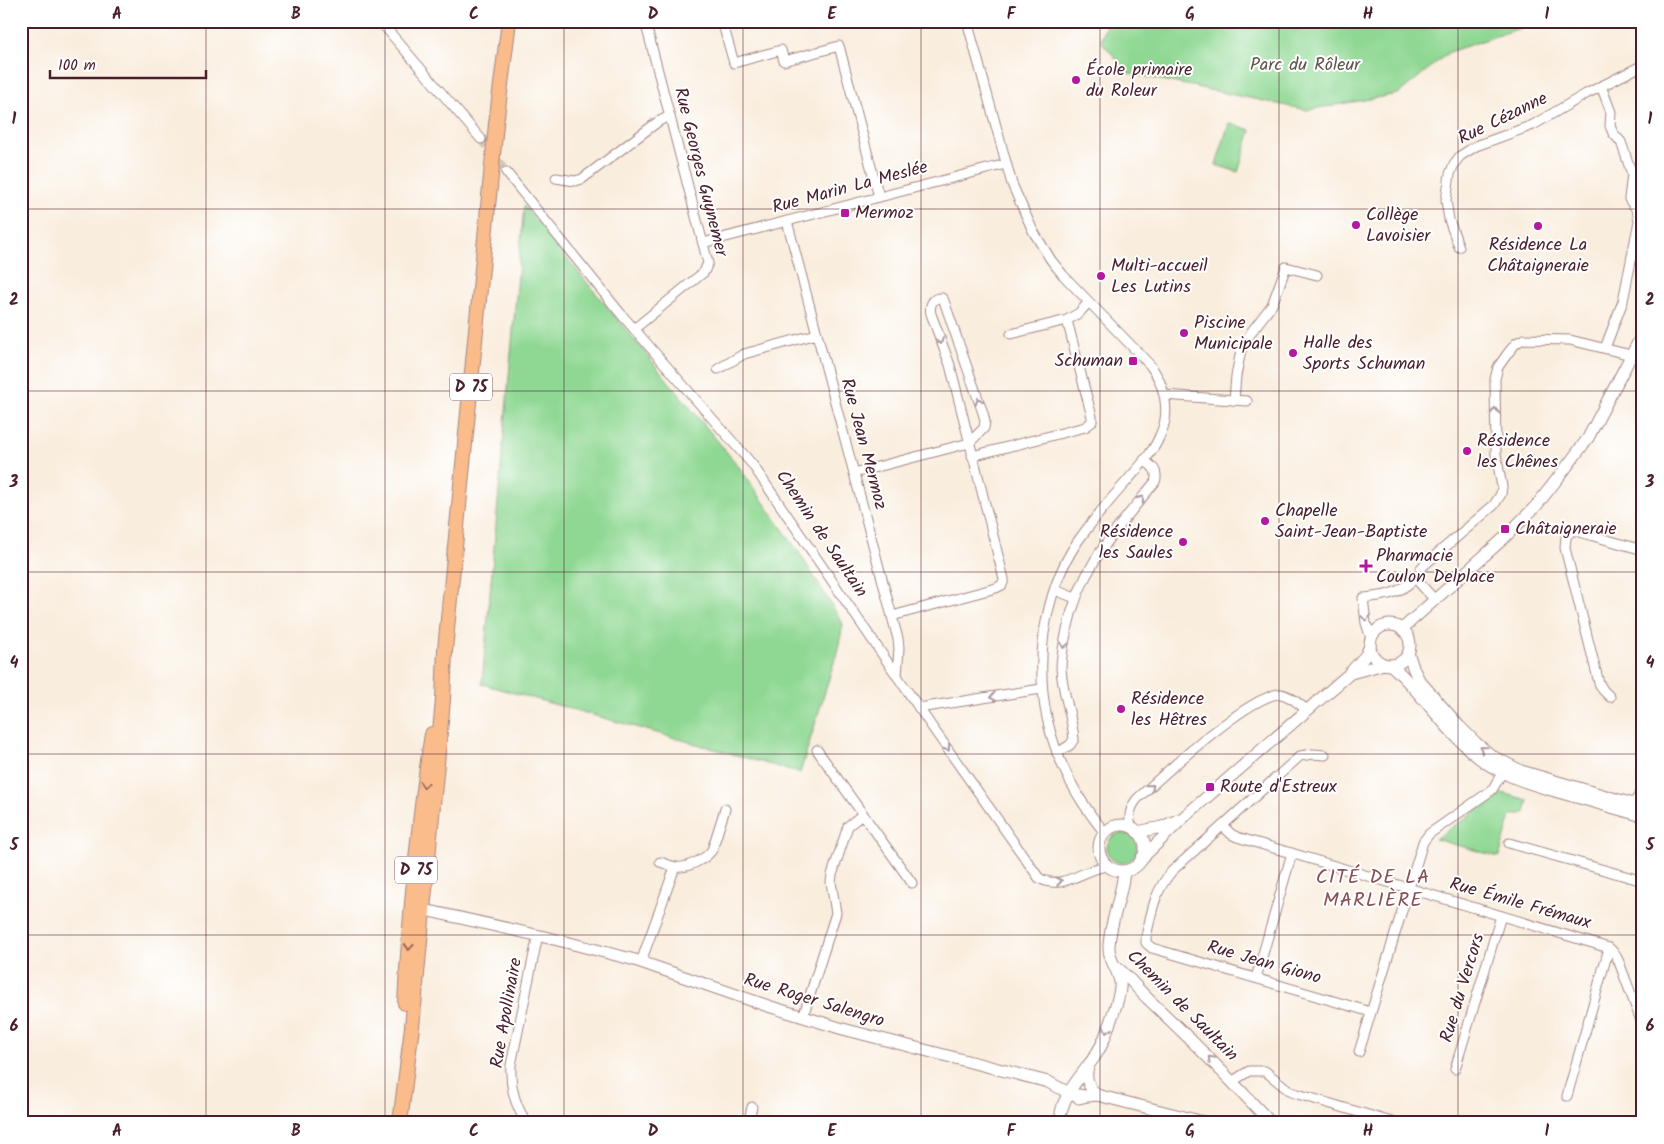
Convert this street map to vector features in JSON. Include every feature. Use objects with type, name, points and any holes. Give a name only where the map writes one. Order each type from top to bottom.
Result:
[{"type":"main road","name":"D 75","points":[[496,124],[501,21]]},
{"type":"main road","name":"D 75","points":[[400,1123],[412,1032],[418,908],[444,689],[446,650],[496,124],[509,21]]},
{"type":"street","points":[[380,21],[481,139]]},
{"type":"street","name":"Rue Georges Guynemer","points":[[634,329],[704,272],[708,263],[645,21]]},
{"type":"street","points":[[722,21],[734,62],[781,50],[784,61],[839,46],[879,197]]},
{"type":"street","points":[[967,21],[1006,164],[1017,198],[1037,238],[1058,269],[1088,303],[1150,365],[1157,376],[1164,396],[1163,428],[1156,444],[1077,542],[1067,560],[1054,590],[1047,617],[1042,653],[1042,689],[1048,725],[1057,753],[1081,802],[1105,833]]},
{"type":"street","name":"Rue Cézanne","points":[[1459,247],[1449,220],[1446,200],[1450,174],[1456,160],[1470,149],[1545,119],[1601,86],[1643,65]]},
{"type":"street","points":[[1601,86],[1611,112],[1610,126],[1621,142],[1632,174],[1629,199],[1637,210],[1639,221],[1623,301],[1605,348]]},
{"type":"street","points":[[556,178],[575,181],[582,179],[659,121],[670,116]]},
{"type":"street","name":"Rue Marin La Meslée","points":[[703,243],[1006,164]]},
{"type":"street","name":"Chemin de Saultain","points":[[506,172],[634,329],[752,464],[919,708],[1039,878],[1046,881],[1060,881],[1107,866]]},
{"type":"street","name":"Rue Jean Mermoz","points":[[787,221],[892,616],[899,648],[897,676]]},
{"type":"street","points":[[1234,400],[1241,350],[1252,331],[1272,305],[1286,267],[1317,275]]},
{"type":"street","points":[[854,473],[969,443],[984,428],[984,417],[942,298],[937,298],[931,304],[930,314],[950,365],[969,443],[972,456],[1003,575],[1003,582],[996,588],[892,616]]},
{"type":"street","points":[[1011,334],[1067,320],[1079,313],[1088,303]]},
{"type":"street","points":[[972,456],[1085,426],[1092,422],[1067,320]]},
{"type":"street","points":[[1402,628],[1511,532],[1547,493],[1594,428],[1643,333]]},
{"type":"street","points":[[718,369],[744,354],[817,334]]},
{"type":"street","points":[[1505,769],[1488,766],[1466,747],[1410,683],[1388,664],[1373,656],[1363,598],[1395,593],[1415,578],[1423,566],[1494,505],[1501,494],[1502,479],[1496,454],[1494,382],[1496,372],[1516,343],[1530,338],[1562,339],[1631,355]]},
{"type":"street","points":[[1164,396],[1247,402]]},
{"type":"street","points":[[1057,753],[1070,745],[1074,739],[1065,697],[1062,668],[1064,646],[1075,598],[1099,551],[1155,482],[1157,476],[1155,470],[1144,460]]},
{"type":"street","points":[[1610,697],[1599,683],[1565,548],[1565,540],[1572,530],[1643,550]]},
{"type":"street","points":[[1415,578],[1434,599]]},
{"type":"street","points":[[1054,590],[1075,598]]},
{"type":"street","points":[[1185,816],[1162,827],[1134,830],[1117,826],[1105,833],[1099,843],[1102,859],[1107,866],[1116,870],[1124,871],[1136,866],[1185,816],[1348,675],[1366,655],[1376,630],[1385,626],[1402,628],[1409,639],[1410,646],[1408,653],[1402,661],[1360,669],[1348,675]]},
{"type":"street","points":[[1408,653],[1419,680],[1458,726],[1519,780],[1635,808],[1643,816]]},
{"type":"street","points":[[919,708],[1042,689]]},
{"type":"street","points":[[1142,859],[1144,845],[1134,830],[1130,813],[1132,805],[1137,800],[1218,729],[1247,708],[1272,696],[1282,694],[1290,697],[1307,710]]},
{"type":"street","points":[[817,750],[912,883]]},
{"type":"street","points":[[1223,826],[1300,756],[1313,754],[1325,756]]},
{"type":"street","points":[[1359,1052],[1408,888],[1426,836],[1492,790],[1505,769]]},
{"type":"street","points":[[1635,808],[1643,789]]},
{"type":"street","points":[[660,862],[675,868],[682,868],[708,854],[712,850],[725,809]]},
{"type":"street","points":[[803,1017],[836,913],[832,875],[848,826],[863,814]]},
{"type":"street","name":"Rue Émile Frémaux","points":[[1223,826],[1237,837],[1609,948]]},
{"type":"street","name":"Rue Jean Giono","points":[[1223,826],[1177,866],[1160,888],[1153,906],[1146,937],[1147,945],[1371,1012]]},
{"type":"street","points":[[1509,843],[1643,881]]},
{"type":"street","points":[[1256,978],[1292,853]]},
{"type":"street","points":[[641,962],[675,868]]},
{"type":"street","name":"Chemin de Saultain","points":[[1124,871],[1121,893],[1109,943],[1109,953],[1114,965],[1233,1081],[1270,1122]]},
{"type":"street","name":"Rue Roger Salengro","points":[[418,908],[538,935],[641,962],[861,1035],[1048,1082],[1068,1093],[1076,1096],[1085,1096]]},
{"type":"street","name":"Rue du Vercors","points":[[1455,1069],[1501,916]]},
{"type":"street","name":"Rue Apollinaire","points":[[527,1123],[515,1098],[511,1072],[538,935]]},
{"type":"street","points":[[1567,1096],[1609,948],[1620,962],[1643,1026]]},
{"type":"street","points":[[1097,1095],[1090,1087],[1086,1071],[1102,1042],[1119,992],[1120,981],[1114,965]]},
{"type":"street","points":[[1119,992],[1128,987],[1138,989]]},
{"type":"street","points":[[1059,1117],[1068,1093],[1089,1064]]},
{"type":"street","points":[[1233,1081],[1249,1071],[1265,1071],[1291,1092],[1395,1123]]},
{"type":"street","points":[[1059,1117],[1074,1101],[1085,1096],[1097,1095],[1208,1123]]},
{"type":"street","points":[[748,1123],[752,1107]]},
{"type":"green space","name":"Parc du Rôleur","points":[[1107,21],[1541,21],[1449,52],[1398,94],[1307,110],[1128,73],[1101,41]]},
{"type":"green space","points":[[1229,123],[1251,130],[1238,172],[1216,165]]},
{"type":"green space","points":[[524,206],[739,467],[800,554],[843,624],[838,649],[800,773],[482,684]]},
{"type":"green space","points":[[1502,793],[1528,800],[1525,813],[1511,816],[1499,857],[1435,839]]},
{"type":"green space","points":[[1122,833],[1133,837],[1137,848],[1133,859],[1122,863],[1111,859],[1107,848],[1111,837]]},
{"type":"tunnel","points":[[481,139],[506,172]]},
{"type":"place","name":"École primaire du Roleur","points":[[1076,80]]},
{"type":"place","name":"Mermoz","points":[[845,213]]},
{"type":"place","name":"Collège Lavoisier","points":[[1356,225]]},
{"type":"place","name":"Résidence La Châtaigneraie","points":[[1538,226]]},
{"type":"place","name":"Multi-accueil Les Lutins","points":[[1101,276]]},
{"type":"place","name":"Piscine Municipale","points":[[1184,333]]},
{"type":"place","name":"Halle des Sports Schuman","points":[[1293,353]]},
{"type":"place","name":"Schuman","points":[[1133,361]]},
{"type":"place","name":"Résidence les Chênes","points":[[1467,451]]},
{"type":"place","name":"Chapelle Saint-Jean-Baptiste","points":[[1265,521]]},
{"type":"place","name":"Châtaigneraie","points":[[1505,529]]},
{"type":"place","name":"Résidence les Saules","points":[[1183,542]]},
{"type":"place","name":"Pharmacie Coulon Delplace","points":[[1366,566]]},
{"type":"place","name":"Résidence les Hêtres","points":[[1121,709]]},
{"type":"place","name":"Route d'Estreux","points":[[1210,787]]},
{"type":"district","name":"CITÉ DE LA MARLIÈRE","points":[[1373,890]]}]
